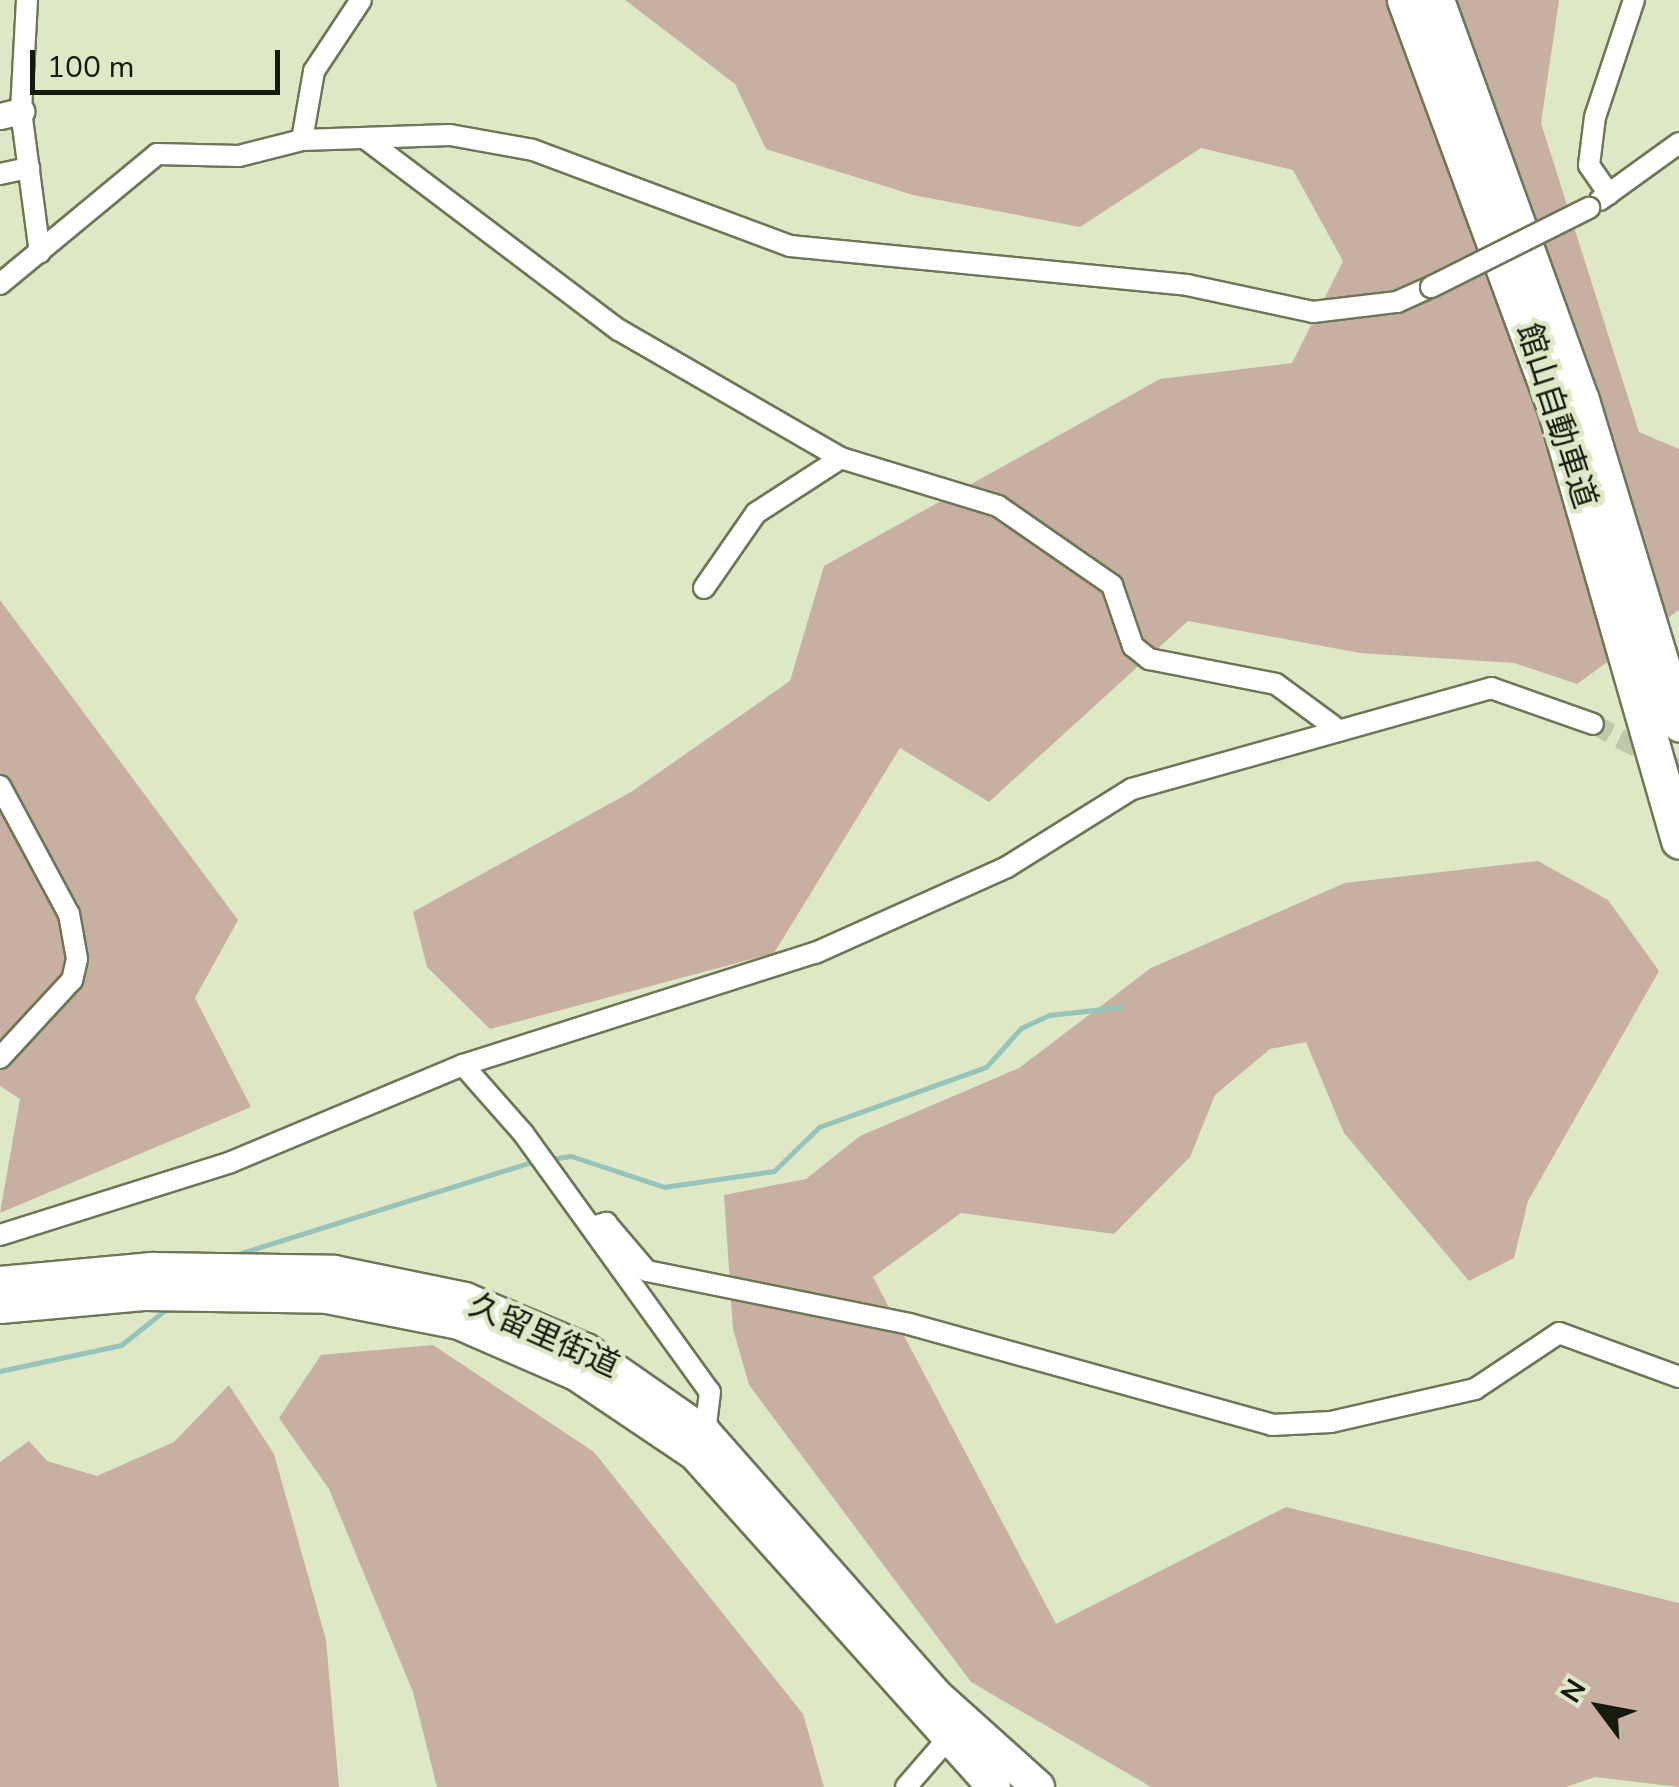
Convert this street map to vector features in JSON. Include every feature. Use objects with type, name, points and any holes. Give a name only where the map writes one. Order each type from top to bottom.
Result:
[{"type":"highway","name":"館山自動車道","points":[[1406,0],[1554,408],[1679,841]]},
{"type":"highway","name":"館山自動車道","points":[[1436,0],[1581,400],[1679,723]]},
{"type":"main road","name":"久留里街道","points":[[0,1283],[152,1268],[396,1282],[559,1336],[640,1380],[706,1433],[937,1696],[1038,1787]]},
{"type":"main road","name":"久留里街道","points":[[0,1307],[146,1294],[327,1297],[459,1322],[524,1348],[695,1454],[945,1742],[994,1787]]},
{"type":"street","points":[[27,0],[10,114],[29,168],[40,253]]},
{"type":"street","points":[[302,140],[314,71],[361,0]]},
{"type":"street","points":[[1608,194],[1589,165],[1595,117],[1634,0]]},
{"type":"street","points":[[0,46],[23,40]]},
{"type":"street","points":[[0,284],[157,154],[239,156],[302,140],[450,135],[533,150],[790,246],[1187,285],[1313,312],[1397,302],[1431,287],[1590,208],[1679,143]]},
{"type":"street","points":[[366,139],[619,330],[842,458],[998,506],[1112,584],[1134,646],[1149,659],[1276,684],[1333,726]]},
{"type":"street","points":[[0,174],[29,168]]},
{"type":"street","points":[[704,588],[756,513],[842,458]]},
{"type":"street","points":[[0,1235],[231,1162],[463,1066],[815,953],[1007,866],[1132,789],[1333,726],[1491,688],[1593,724]]},
{"type":"street","points":[[0,786],[69,914],[77,959],[72,980],[0,1058]]},
{"type":"street","points":[[463,1066],[592,1227],[710,1392],[706,1433]]},
{"type":"street","points":[[592,1227],[606,1223],[647,1271],[909,1324],[1272,1425],[1331,1422],[1474,1389],[1559,1333],[1679,1377]]},
{"type":"street","points":[[906,1787],[945,1742]]},
{"type":"shaded area","points":[[625,0],[1559,0],[1541,123],[1639,432],[1679,449],[1679,610],[1577,684],[1514,663],[1360,653],[1188,621],[989,802],[900,748],[774,953],[490,1029],[427,967],[413,912],[631,792],[790,681],[824,566],[1160,379],[1292,363],[1343,261],[1293,170],[1201,148],[1080,227],[913,195],[766,149],[735,84]]},
{"type":"shaded area","points":[[0,600],[238,920],[195,998],[251,1107],[0,1213],[20,1099],[0,1086]]},
{"type":"shaded area","points":[[1538,861],[1608,900],[1659,971],[1528,1201],[1514,1258],[1469,1281],[1344,1133],[1306,1042],[1270,1049],[1215,1095],[1190,1157],[1114,1234],[961,1213],[873,1277],[1056,1624],[1286,1507],[1679,1603],[1679,1787],[1595,1777],[1566,1787],[1151,1787],[971,1682],[749,1385],[733,1329],[724,1195],[806,1179],[860,1136],[1019,1068],[1151,968],[1345,883]]},
{"type":"shaded area","points":[[433,1345],[594,1452],[803,1714],[824,1787],[437,1787],[413,1692],[329,1489],[279,1418],[321,1355]]},
{"type":"shaded area","points":[[229,1385],[274,1454],[326,1640],[339,1787],[0,1787],[0,1462],[29,1441],[47,1461],[97,1476],[174,1442]]},
{"type":"waterway","points":[[550,1159],[571,1156],[664,1187],[774,1171],[819,1127],[986,1067],[1021,1028],[1049,1015],[1121,1007]]},
{"type":"waterway","points":[[222,1259],[535,1161]]},
{"type":"waterway","points":[[0,1371],[121,1345],[169,1307]]},
{"type":"tunnel","points":[[1593,724],[1679,770]]}]
